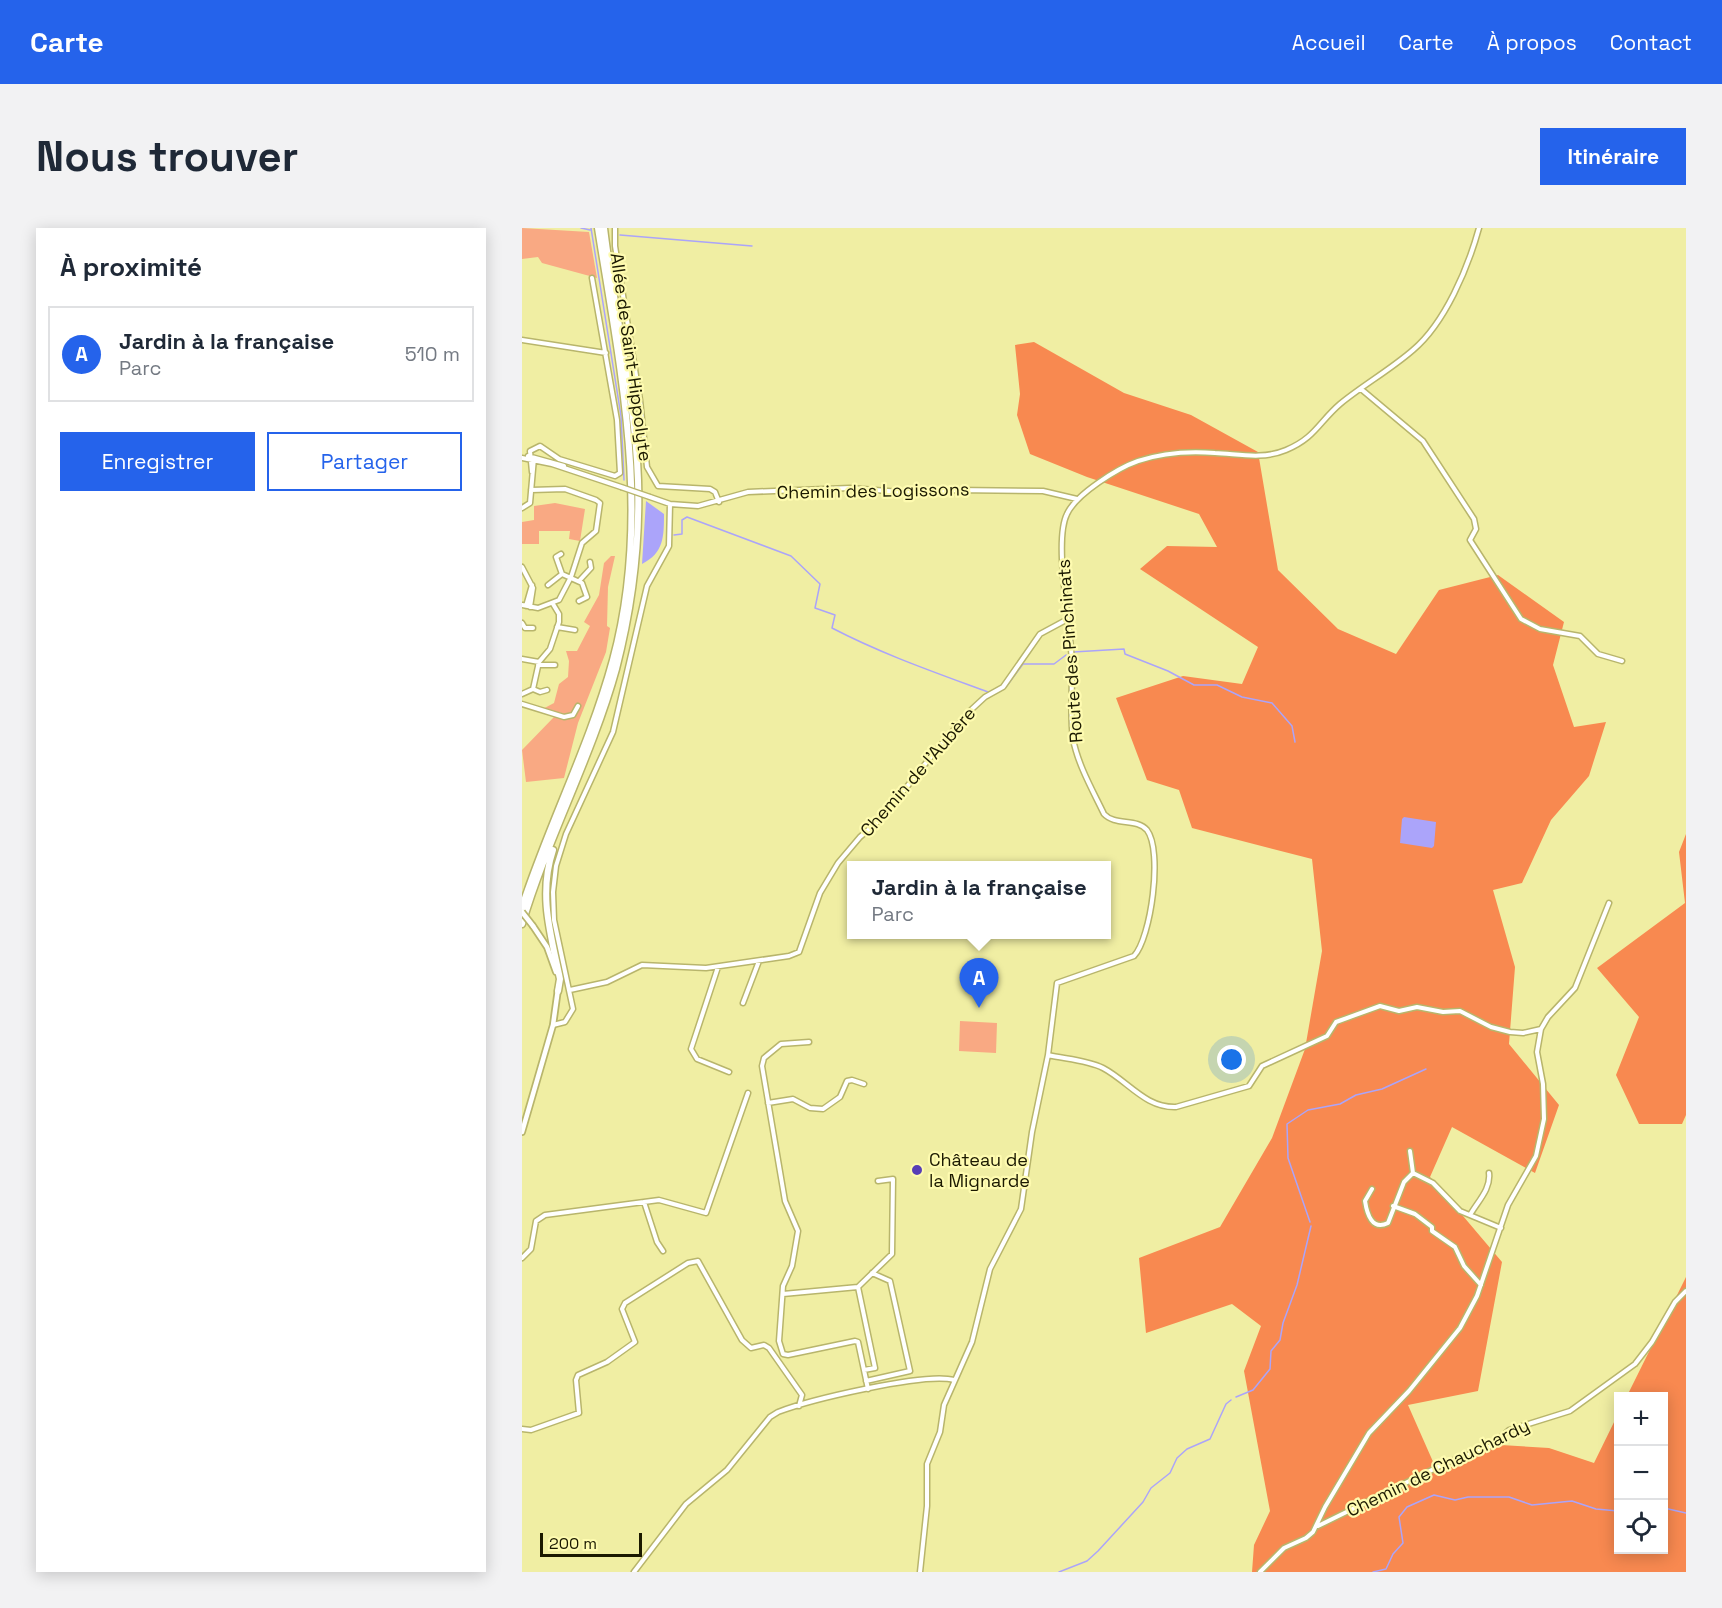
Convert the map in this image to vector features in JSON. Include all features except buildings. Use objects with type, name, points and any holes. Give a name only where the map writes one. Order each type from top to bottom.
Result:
[{"type":"highway","points":[[522,910],[602,698],[622,622],[630,564],[633,504],[631,449],[598,228]]},
{"type":"highway","points":[[558,991],[560,979],[544,900],[545,881],[552,852],[615,671],[628,613],[638,521],[634,431],[604,228]]},
{"type":"highway","points":[[522,924],[542,866],[597,728]]},
{"type":"highway","points":[[522,898],[537,866]]},
{"type":"main road","points":[[522,910],[551,957],[558,991],[553,1025],[522,1132]]},
{"type":"street","name":"Allée de Saint-Hippolyte","points":[[615,228],[615,246],[640,400],[648,471],[658,486],[710,489],[715,492],[719,502]]},
{"type":"street","name":"Route des Pinchinats","points":[[920,1572],[927,1506],[927,1464],[940,1432],[944,1405],[972,1342],[990,1269],[1021,1209],[1032,1132],[1048,1055],[1057,983],[1123,962],[1138,952],[1150,917],[1155,878],[1148,833],[1142,827],[1110,820],[1104,814],[1080,760],[1071,720],[1071,648],[1066,620],[1062,531],[1067,512],[1077,499],[1125,467],[1148,459],[1191,452],[1263,457],[1286,450],[1311,437],[1332,412],[1415,349],[1433,328],[1465,270],[1479,228]]},
{"type":"street","points":[[522,508],[530,505],[532,449],[542,446],[559,459],[615,476],[619,474],[617,420],[592,278]]},
{"type":"street","points":[[522,340],[606,353]]},
{"type":"street","points":[[1361,389],[1423,441],[1434,455],[1474,519],[1476,529],[1470,540],[1521,619],[1540,629],[1580,636],[1598,654],[1622,661]]},
{"type":"street","points":[[522,458],[532,458],[592,477]]},
{"type":"street","points":[[532,458],[592,477]]},
{"type":"street","name":"Chemin des Logissons","points":[[592,477],[670,504],[698,506],[753,492],[837,488],[913,494],[955,490],[1043,491],[1077,499]]},
{"type":"street","points":[[522,567],[524,577],[532,584],[526,606],[538,608],[553,604],[566,591],[582,543],[596,531],[599,501],[565,489],[531,490]]},
{"type":"street","points":[[553,1025],[565,1022],[572,1014],[570,990],[554,920],[553,892],[556,866],[566,834],[613,732],[647,586],[669,546],[670,504]]},
{"type":"street","points":[[561,554],[556,557],[561,574]]},
{"type":"street","points":[[579,581],[591,568],[590,562]]},
{"type":"street","points":[[561,574],[579,581],[587,597],[579,601]]},
{"type":"street","points":[[548,585],[561,574]]},
{"type":"street","points":[[533,689],[539,663],[549,652],[557,627],[559,614],[553,604]]},
{"type":"street","name":"Chemin de l'Aubère","points":[[570,990],[607,982],[642,965],[688,969],[718,967],[799,952],[820,893],[838,863],[860,837],[876,825],[972,709],[985,697],[1003,687],[1040,634],[1066,620]]},
{"type":"street","points":[[522,623],[525,628],[533,628]]},
{"type":"street","points":[[557,627],[575,630]]},
{"type":"street","points":[[522,659],[555,665]]},
{"type":"street","points":[[522,694],[533,689],[540,692],[547,690]]},
{"type":"street","points":[[522,704],[564,717],[573,715],[578,706]]},
{"type":"street","points":[[1317,1526],[1325,1507],[1366,1437],[1410,1391],[1461,1328],[1481,1285],[1515,1190],[1536,1156],[1544,1119],[1543,1084],[1537,1052],[1541,1029],[1548,1017],[1575,988],[1609,903]]},
{"type":"street","points":[[743,1003],[759,961]]},
{"type":"street","points":[[718,967],[691,1049],[697,1059],[729,1072]]},
{"type":"street","points":[[1048,1055],[1100,1067],[1144,1098],[1163,1106],[1176,1107],[1249,1086],[1262,1066],[1327,1036],[1336,1022],[1380,1006],[1399,1011],[1417,1007],[1443,1012],[1460,1011],[1491,1027],[1510,1032],[1523,1033],[1541,1029]]},
{"type":"street","points":[[809,1042],[781,1044],[764,1058],[763,1076],[785,1201],[798,1231],[792,1266],[783,1286],[779,1341],[783,1354],[870,1338]]},
{"type":"street","points":[[768,1103],[793,1099],[810,1108],[823,1109],[840,1097],[847,1081],[852,1080],[864,1084]]},
{"type":"street","points":[[522,1258],[531,1250],[534,1226],[538,1218],[563,1212],[670,1202],[706,1213],[748,1093]]},
{"type":"street","points":[[1410,1151],[1413,1173]]},
{"type":"street","points":[[1413,1173],[1433,1183],[1451,1204],[1501,1228]]},
{"type":"street","points":[[1372,1189],[1365,1201],[1371,1222],[1379,1225],[1388,1223],[1393,1206],[1408,1176],[1413,1173]]},
{"type":"street","points":[[1470,1215],[1490,1182],[1489,1173]]},
{"type":"street","points":[[783,1294],[858,1287],[879,1265],[890,1258],[893,1248],[893,1179],[878,1181]]},
{"type":"street","points":[[644,1203],[657,1242],[663,1251]]},
{"type":"street","points":[[1393,1206],[1415,1214],[1432,1227],[1432,1231],[1450,1242],[1481,1285]]},
{"type":"street","points":[[522,1429],[531,1430],[579,1413],[576,1380],[578,1375],[607,1362],[635,1342],[622,1309],[625,1303],[694,1262],[701,1264],[710,1287],[742,1340],[751,1348],[764,1345],[769,1348],[802,1395],[799,1406]]},
{"type":"street","points":[[866,1381],[910,1371],[890,1281],[872,1273]]},
{"type":"street","points":[[858,1287],[875,1368],[864,1371]]},
{"type":"street","name":"Chemin de Chauchardy","points":[[1260,1572],[1284,1548],[1306,1538],[1317,1526],[1446,1463],[1491,1446],[1509,1430],[1570,1411],[1635,1364],[1652,1342],[1675,1302],[1686,1291]]},
{"type":"street","points":[[855,1341],[868,1389]]},
{"type":"street","points":[[634,1572],[687,1504],[728,1470],[770,1417],[778,1412],[868,1389],[930,1378],[954,1380]]},
{"type":"shaded area","points":[[522,228],[589,232],[597,278],[542,263],[538,257],[522,259]]},
{"type":"shaded area","points":[[1034,342],[1124,393],[1191,415],[1258,452],[1278,570],[1338,629],[1396,654],[1439,590],[1498,575],[1564,622],[1553,665],[1574,727],[1606,722],[1589,776],[1551,820],[1522,883],[1493,890],[1515,967],[1509,1044],[1559,1105],[1535,1173],[1452,1127],[1430,1177],[1502,1262],[1478,1391],[1408,1405],[1438,1473],[1501,1445],[1549,1448],[1594,1463],[1614,1422],[1614,1554],[1668,1554],[1668,1392],[1629,1392],[1686,1277],[1686,1572],[1252,1572],[1254,1545],[1270,1511],[1244,1371],[1261,1326],[1232,1304],[1146,1333],[1139,1258],[1220,1227],[1272,1138],[1305,1049],[1322,951],[1312,859],[1192,828],[1179,790],[1147,780],[1116,698],[1183,676],[1242,684],[1258,647],[1140,569],[1167,546],[1217,547],[1199,514],[1087,477],[1030,454],[1017,415],[1020,394],[1015,345]]},
{"type":"shaded area","points":[[646,501],[664,514],[664,530],[659,549],[655,555],[642,564]]},
{"type":"shaded area","points":[[555,503],[585,509],[580,541],[569,539],[570,531],[539,531],[539,544],[522,544],[522,522],[534,520],[534,506]]},
{"type":"shaded area","points":[[611,556],[615,556],[608,587],[607,626],[610,628],[606,652],[578,723],[564,778],[526,782],[522,750],[554,717],[539,711],[554,703],[559,684],[568,677],[569,661],[566,651],[577,651],[590,626],[584,622],[599,595],[604,563]]},
{"type":"shaded area","points":[[1404,817],[1436,822],[1432,848],[1400,843]]},
{"type":"shaded area","points":[[1686,834],[1686,1115],[1682,1124],[1639,1124],[1616,1075],[1639,1017],[1597,968],[1685,903],[1679,852]]},
{"type":"shaded area","points":[[960,1021],[997,1023],[996,1053],[959,1051]]},
{"type":"waterway","points":[[581,228],[590,230]]},
{"type":"waterway","points":[[591,228],[621,416],[624,480]]},
{"type":"waterway","points":[[620,235],[752,246]]},
{"type":"waterway","points":[[674,535],[682,534],[682,520],[687,517],[791,556],[820,584],[815,608],[835,615],[832,628],[889,654],[988,692]]},
{"type":"waterway","points":[[1073,652],[1124,649],[1125,654],[1168,671],[1194,685],[1217,685],[1242,697],[1272,703],[1292,726],[1295,742]]},
{"type":"waterway","points":[[997,693],[1006,687],[1023,664],[1054,664],[1066,655]]},
{"type":"waterway","points":[[1310,1222],[1288,1158],[1287,1124],[1308,1110],[1340,1104],[1356,1095],[1382,1089],[1426,1069]]},
{"type":"waterway","points":[[1236,1397],[1253,1390],[1270,1369],[1271,1351],[1280,1340],[1283,1323],[1297,1285],[1311,1226]]},
{"type":"waterway","points":[[1059,1572],[1087,1561],[1098,1551],[1143,1502],[1151,1488],[1170,1473],[1177,1458],[1187,1449],[1210,1439],[1226,1404],[1231,1400]]},
{"type":"waterway","points":[[1373,1572],[1386,1569],[1393,1554],[1403,1543],[1399,1517],[1407,1507],[1434,1495],[1455,1500],[1468,1497],[1509,1497],[1532,1505],[1572,1501],[1596,1509],[1614,1511]]},
{"type":"waterway","points":[[1668,1509],[1686,1513]]},
{"type":"place","name":"Jardin à la française","points":[[979,1008]]},
{"type":"place","name":"Château de la Mignarde","points":[[917,1170]]}]
